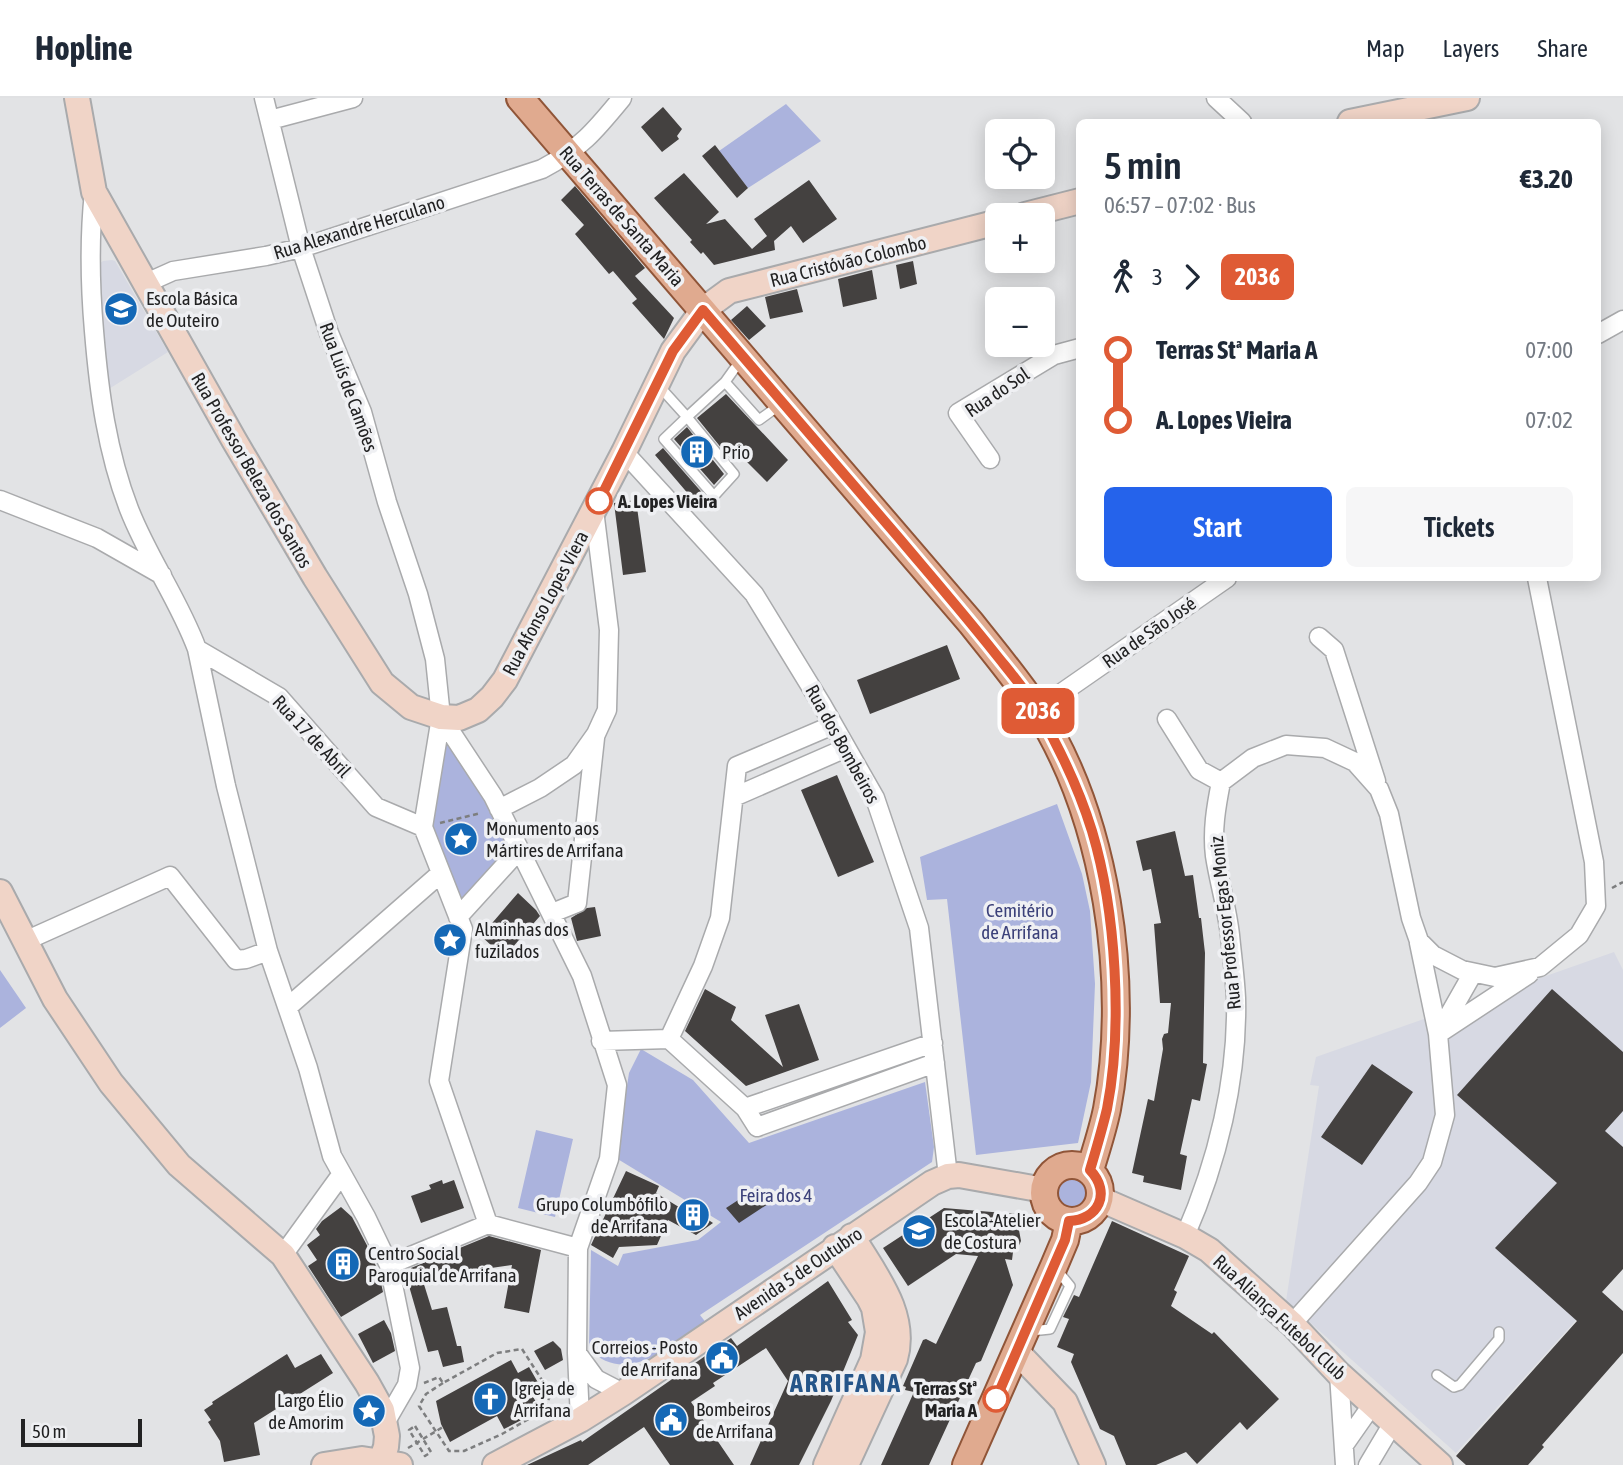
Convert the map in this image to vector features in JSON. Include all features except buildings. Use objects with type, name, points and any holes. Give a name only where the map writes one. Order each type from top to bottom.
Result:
[{"type":"main road","name":"Rua Terras de Santa Maria","points":[[520,98],[971,623],[1037,710],[1072,777],[1092,832],[1111,930],[1115,1017],[1112,1069],[1107,1109],[1090,1170]]},
{"type":"main road","points":[[1074,1164],[1090,1170],[1100,1184],[1100,1199],[1092,1213],[1085,1218],[1069,1221],[1060,1219],[1048,1207],[1044,1190],[1046,1182],[1057,1168],[1074,1164]]},
{"type":"main road","points":[[966,1465],[1065,1240],[1069,1221]]},
{"type":"street","name":"Rua Professor Beleza dos Santos","points":[[77,98],[94,192],[144,284],[308,565],[383,683],[411,707],[441,717]]},
{"type":"street","name":"Rua Luís de Camões","points":[[264,98],[301,248],[329,333],[362,412],[387,502],[418,594],[435,659],[441,717]]},
{"type":"street","points":[[270,120],[353,98]]},
{"type":"street","name":"Rua Alexandre Herculano","points":[[144,284],[173,271],[301,248],[542,169],[569,155],[590,137],[622,98]]},
{"type":"street","points":[[1216,98],[1239,119]]},
{"type":"street","points":[[1365,119],[1467,98]]},
{"type":"street","points":[[94,192],[90,239],[91,296],[104,423],[130,510],[197,649],[229,799],[268,951],[289,1006],[332,1156],[389,1265],[411,1368],[407,1385],[385,1423]]},
{"type":"street","points":[[1055,207],[1076,202]]},
{"type":"street","name":"Rua Cristóvão Colombo","points":[[703,310],[729,291],[985,225]]},
{"type":"street","name":"Rua Afonso Lopes Viera","points":[[441,717],[459,718],[478,710],[505,680],[624,453],[673,351],[703,310]]},
{"type":"street","points":[[1601,332],[1623,320]]},
{"type":"street","name":"Rua do Sol","points":[[990,459],[958,414],[1054,355],[1076,349]]},
{"type":"street","name":"Rua dos Bombeiros","points":[[624,453],[754,594],[875,797],[919,928],[948,1176]]},
{"type":"street","points":[[0,500],[97,538],[163,575]]},
{"type":"street","points":[[499,808],[540,788],[575,765],[596,734],[607,710],[609,630],[594,510]]},
{"type":"street","name":"Rua de São José","points":[[1037,710],[1223,581]]},
{"type":"street","points":[[1438,1034],[1540,967],[1579,935],[1596,906],[1594,863],[1539,581]]},
{"type":"street","points":[[1292,1324],[1418,1183],[1432,1162],[1445,1115],[1438,1034],[1389,814],[1334,650],[1319,637]]},
{"type":"street","name":"Rua 17 de Abril","points":[[197,649],[279,696],[376,807],[423,827]]},
{"type":"street","points":[[441,717],[499,808],[582,976],[617,1085],[609,1159],[578,1248],[577,1353],[580,1420]]},
{"type":"street","points":[[441,717],[423,827],[463,929],[439,1081],[488,1224]]},
{"type":"street","points":[[1167,719],[1199,770],[1221,782],[1253,758],[1286,746],[1325,748],[1356,762],[1379,789]]},
{"type":"street","points":[[669,1039],[703,966],[720,918],[737,766],[833,725]]},
{"type":"street","points":[[557,911],[577,903],[596,734]]},
{"type":"street","points":[[734,797],[846,748]]},
{"type":"street","name":"Rua Professor Egas Moniz","points":[[1185,1236],[1198,1206],[1225,1111],[1234,1051],[1236,998],[1229,929],[1215,855],[1214,820],[1221,782]]},
{"type":"street","points":[[458,917],[519,850]]},
{"type":"street","points":[[289,1006],[441,873]]},
{"type":"street","points":[[25,941],[170,876],[236,960],[268,951]]},
{"type":"street","points":[[0,892],[55,999],[111,1083],[179,1165],[282,1255],[368,1383],[383,1410],[386,1447],[392,1460],[362,1459],[324,1465]]},
{"type":"street","points":[[1419,941],[1433,955],[1462,971],[1495,977],[1540,967]]},
{"type":"street","points":[[1438,1034],[1473,973]]},
{"type":"street","points":[[601,1041],[669,1039],[745,1108],[757,1127],[934,1063]]},
{"type":"street","points":[[745,1108],[933,1043]]},
{"type":"street","points":[[816,1084],[823,1103]]},
{"type":"street","points":[[282,1255],[341,1175]]},
{"type":"street","points":[[948,1176],[959,1175],[1044,1190]]},
{"type":"street","name":"Avenida 5 de Outubro","points":[[495,1465],[580,1420],[623,1393],[932,1183],[948,1176]]},
{"type":"street","name":"Rua Aliança Futebol Club","points":[[1100,1199],[1185,1236],[1209,1250],[1292,1324],[1372,1405],[1440,1465]]},
{"type":"street","points":[[389,1265],[488,1224],[578,1248]]},
{"type":"street","points":[[826,1465],[873,1360],[878,1332],[877,1319],[844,1242]]},
{"type":"street","points":[[844,1242],[891,1302],[896,1316],[898,1346],[895,1359],[846,1465]]},
{"type":"street","points":[[1021,1342],[1065,1402],[1093,1465]]},
{"type":"street","points":[[577,1353],[596,1379],[623,1393]]},
{"type":"street","points":[[1339,1374],[1345,1465]]},
{"type":"street","points":[[1344,1445],[1372,1405]]},
{"type":"street","points":[[1368,1465],[1393,1423]]},
{"type":"lane","points":[[658,384],[687,417],[734,474],[714,496],[664,439],[687,417],[725,382],[743,356]]},
{"type":"lane","points":[[725,382],[759,420],[783,402]]},
{"type":"lane","points":[[1437,1375],[1448,1385],[1460,1385],[1499,1339],[1499,1332]]},
{"type":"path","points":[[423,827],[499,808]]},
{"type":"path","points":[[522,1349],[551,1394],[544,1411],[464,1451],[449,1451],[419,1406],[426,1394],[497,1353],[522,1349]]},
{"type":"path","points":[[421,1384],[439,1377],[443,1383]]},
{"type":"path","points":[[551,1394],[579,1391]]},
{"type":"path","points":[[392,1460],[443,1427]]},
{"type":"shaded area","name":"Escola Básica de Outeiro","points":[[112,260],[168,352],[104,392],[96,266],[103,261]]},
{"type":"shaded area","points":[[1614,952],[1623,970],[1623,1268],[1456,1453],[1286,1301],[1319,1086],[1310,1085],[1316,1057]]},
{"type":"green space","points":[[786,104],[821,141],[748,188],[719,151]]},
{"type":"green space","points":[[443,732],[485,792],[514,851],[460,910],[427,825]]},
{"type":"green space","name":"Cemitério de Arrifana","points":[[1057,804],[1082,874],[1090,911],[1095,984],[1091,1082],[1078,1143],[976,1155],[947,899],[927,900],[920,857]]},
{"type":"green space","points":[[0,970],[26,1008],[0,1028]]},
{"type":"green space","name":"Feira dos 4","points":[[641,1049],[693,1080],[749,1143],[925,1082],[934,1147],[932,1162],[700,1315],[707,1324],[648,1359],[632,1364],[617,1364],[603,1359],[589,1348],[591,1250],[618,1266],[623,1254],[698,1240],[721,1222],[616,1158],[629,1073]]},
{"type":"green space","points":[[536,1130],[573,1139],[555,1217],[518,1208]]},
{"type":"green space","points":[[1075,1176],[1088,1182],[1094,1195],[1088,1208],[1075,1214],[1062,1208],[1056,1195],[1062,1182]]},
{"type":"bus line","name":"2036","points":[[599,501],[673,351],[703,310],[971,623],[1014,677],[1037,710],[1072,777],[1092,832],[1111,930],[1115,1028],[1112,1069],[1107,1109],[1090,1170],[1096,1176],[1101,1191],[1097,1207],[1092,1213],[1077,1221],[1069,1221],[1065,1240],[996,1399]]},
{"type":"place","name":"Escola Básica de Outeiro","points":[[121,309]]},
{"type":"place","name":"Prio","points":[[697,452]]},
{"type":"place","name":"A. Lopes Vieira","points":[[599,501]]},
{"type":"place","name":"Monumento aos Mártires de Arrifana","points":[[461,839]]},
{"type":"place","name":"Alminhas dos fuzilados","points":[[450,940]]},
{"type":"place","name":"Grupo Columbófilo de Arrifana","points":[[693,1215]]},
{"type":"place","name":"Escola-Atelier de Costura","points":[[919,1231]]},
{"type":"place","name":"Centro Social Paroquial de Arrifana","points":[[343,1264]]},
{"type":"place","name":"Correios - Posto de Arrifana","points":[[722,1358]]},
{"type":"place","name":"Igreja de Arrifana","points":[[490,1399]]},
{"type":"place","name":"Terras Stª Maria A","points":[[996,1399]]},
{"type":"place","name":"Largo Élio de Amorim","points":[[369,1411]]},
{"type":"place","name":"Bombeiros de Arrifana","points":[[671,1420]]},
{"type":"district","name":"ARRIFANA","points":[[846,1383]]}]
